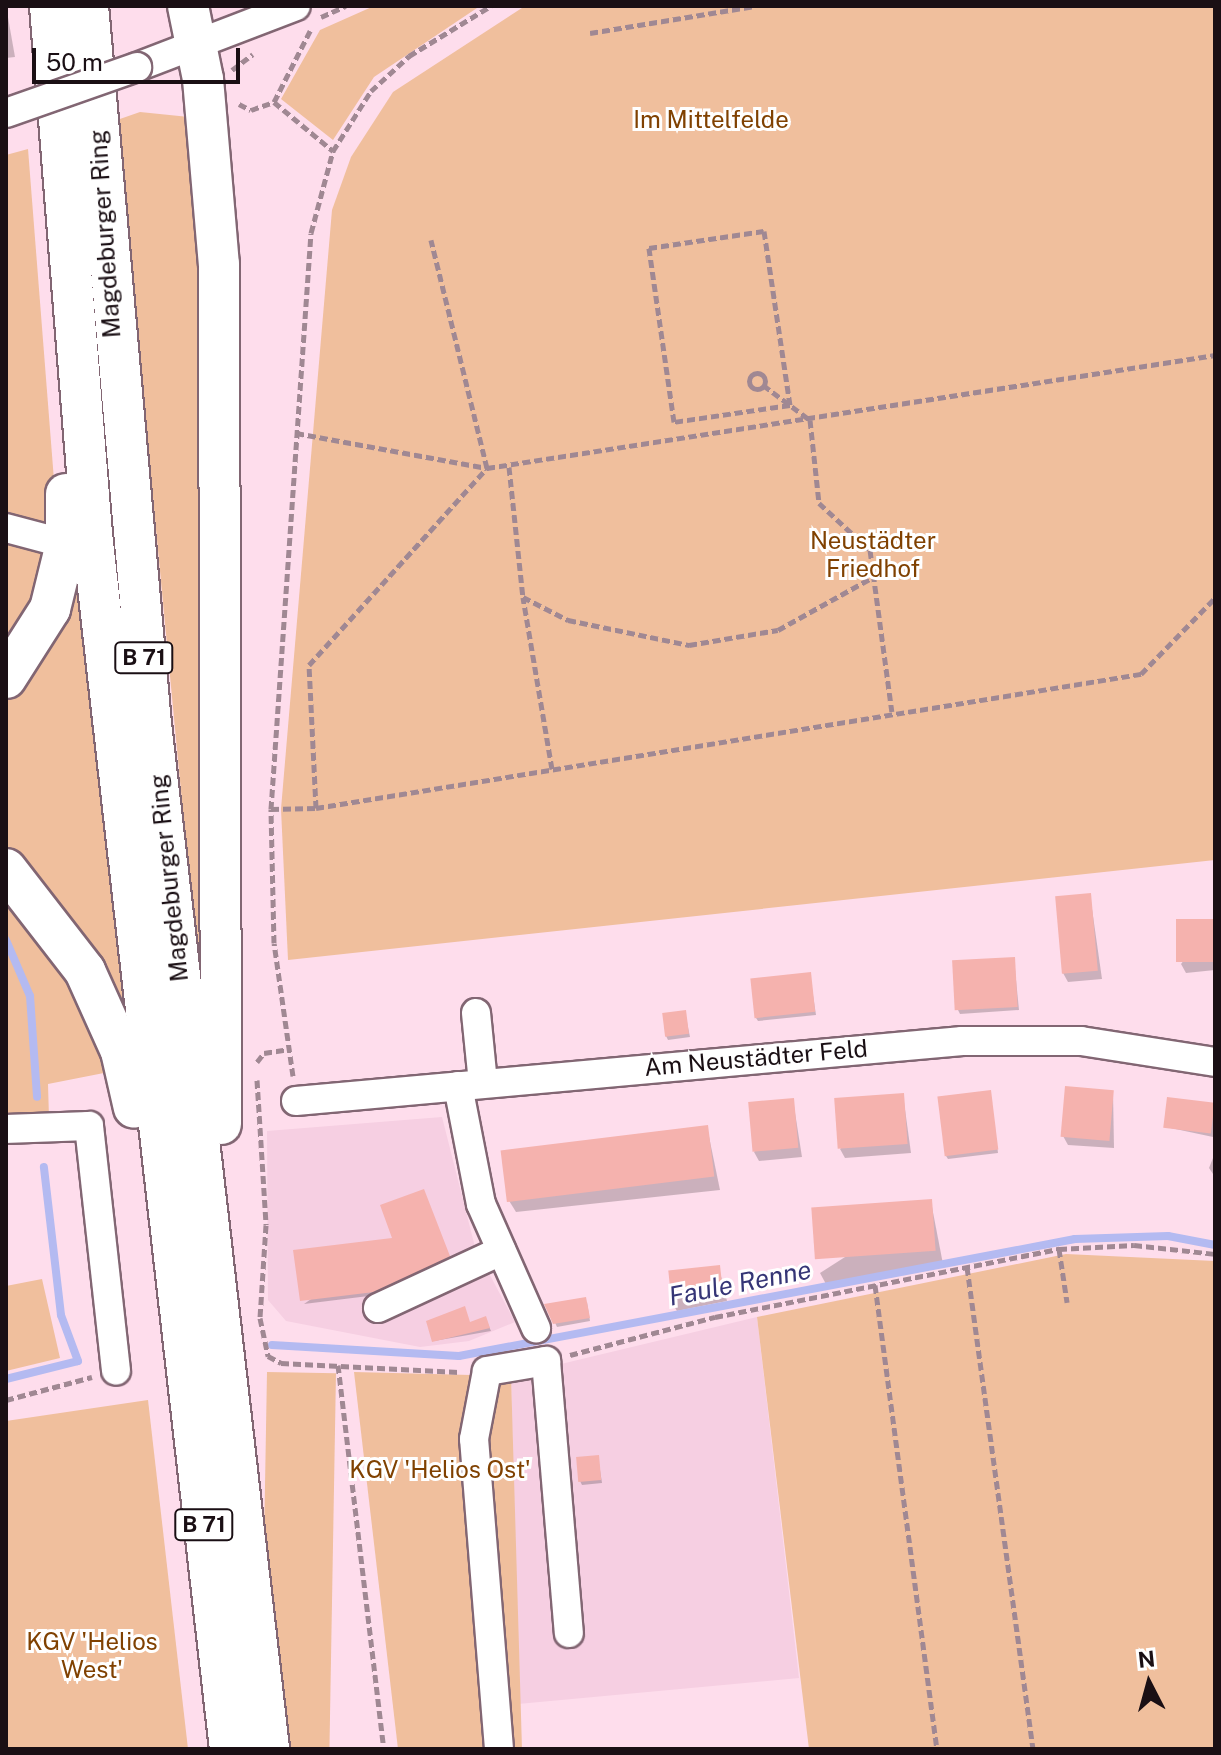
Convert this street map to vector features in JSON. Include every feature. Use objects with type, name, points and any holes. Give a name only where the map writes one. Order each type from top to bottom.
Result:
[{"type":"highway","name":"Magdeburger Ring","points":[[50,6],[69,279],[178,1300],[230,1749]]},
{"type":"highway","name":"Magdeburger Ring","points":[[88,6],[131,529],[269,1749]]},
{"type":"highway","points":[[188,6],[197,45],[221,320],[218,1047],[232,1272],[218,1309]]},
{"type":"highway","points":[[6,678],[43,624],[66,544],[54,324],[69,279]]},
{"type":"highway","points":[[6,869],[69,943],[115,1033],[132,1094],[152,1261],[178,1300]]},
{"type":"street","points":[[6,113],[197,45],[306,13]]},
{"type":"street","points":[[6,528],[66,544]]},
{"type":"street","points":[[476,1013],[470,1084],[475,1184],[536,1328]]},
{"type":"street","name":"Am Neustädter Feld","points":[[296,1101],[962,1041],[1081,1041],[1215,1062]]},
{"type":"street","points":[[6,1129],[89,1126],[116,1371]]},
{"type":"street","points":[[378,1308],[501,1251]]},
{"type":"street","points":[[499,1749],[474,1451],[487,1371],[546,1361],[569,1633]]},
{"type":"path","points":[[296,1101],[274,943],[271,809],[309,247],[333,151],[385,75],[491,6]]},
{"type":"path","points":[[590,33],[755,6]]},
{"type":"path","points":[[274,102],[306,13]]},
{"type":"path","points":[[228,74],[230,83]]},
{"type":"path","points":[[232,93],[251,110],[274,102]]},
{"type":"path","points":[[274,102],[333,151]]},
{"type":"path","points":[[764,231],[790,405],[674,422],[649,248],[764,231]]},
{"type":"path","points":[[431,240],[487,468]]},
{"type":"path","points":[[296,433],[487,468],[509,467],[1215,355]]},
{"type":"path","points":[[763,385],[810,420],[819,503],[870,550],[892,712]]},
{"type":"path","points":[[509,467],[523,597],[552,769]]},
{"type":"path","points":[[316,808],[309,665],[487,468]]},
{"type":"path","points":[[523,597],[568,620],[689,645],[778,630],[875,576]]},
{"type":"path","points":[[271,809],[316,808],[892,712],[1141,674],[1215,598]]},
{"type":"path","points":[[290,1049],[257,1061],[266,1225],[260,1318],[273,1361],[487,1371]]},
{"type":"path","points":[[546,1361],[875,1285],[1059,1249],[1134,1245],[1215,1254]]},
{"type":"path","points":[[1059,1249],[1067,1302]]},
{"type":"path","points":[[967,1267],[1033,1749]]},
{"type":"path","points":[[875,1285],[937,1749]]},
{"type":"path","points":[[338,1365],[384,1749]]},
{"type":"path","points":[[6,1400],[116,1371]]},
{"type":"shaded area","points":[[442,1117],[475,1247],[515,1322],[469,1341],[420,1347],[286,1321],[268,1300],[267,1131]]},
{"type":"shaded area","points":[[757,1317],[799,1678],[518,1704],[511,1376]]},
{"type":"green space","points":[[374,6],[480,6],[374,77],[333,140],[281,99],[320,30]]},
{"type":"green space","name":"Neustädter Friedhof","points":[[525,6],[1215,6],[1215,860],[288,960],[281,809],[332,210],[351,157],[393,92]]},
{"type":"green space","points":[[140,112],[189,117],[201,257],[205,1043],[117,120]]},
{"type":"green space","points":[[28,149],[55,493],[49,562],[6,658],[6,155]]},
{"type":"green space","points":[[77,549],[133,1046],[6,853],[6,697]]},
{"type":"green space","points":[[6,903],[63,963],[109,1072],[48,1084],[49,1118],[6,1117]]},
{"type":"green space","points":[[1066,1254],[1215,1261],[1215,1749],[809,1749],[757,1317]]},
{"type":"green space","points":[[42,1279],[60,1358],[6,1371],[6,1286]]},
{"type":"green space","points":[[267,1372],[336,1373],[329,1749],[260,1749]]},
{"type":"green space","name":"KGV 'Helios Ost'","points":[[354,1372],[511,1376],[522,1749],[398,1749]]},
{"type":"green space","name":"KGV 'Helios West'","points":[[148,1400],[188,1749],[6,1749],[6,1421]]},
{"type":"building","points":[[1091,893],[1098,971],[1062,974],[1055,896]]},
{"type":"building","points":[[1176,919],[1215,919],[1215,962],[1176,962]]},
{"type":"building","points":[[1015,957],[1018,1007],[955,1010],[952,960]]},
{"type":"building","points":[[811,972],[815,1012],[755,1018],[750,978]]},
{"type":"building","points":[[686,1010],[689,1034],[665,1037],[662,1013]]},
{"type":"building","points":[[1065,1086],[1114,1090],[1109,1141],[1061,1137]]},
{"type":"building","points":[[991,1090],[998,1150],[945,1156],[937,1097]]},
{"type":"building","points":[[904,1093],[908,1144],[838,1149],[834,1098]]},
{"type":"building","points":[[1167,1097],[1215,1103],[1211,1134],[1163,1128]]},
{"type":"building","points":[[794,1098],[798,1148],[753,1152],[748,1102]]},
{"type":"building","points":[[708,1125],[714,1177],[507,1202],[501,1150]]},
{"type":"building","points":[[424,1189],[455,1269],[399,1289],[300,1301],[293,1250],[392,1238],[380,1205]]},
{"type":"building","points":[[932,1199],[936,1251],[815,1259],[811,1207]]},
{"type":"building","points":[[720,1265],[723,1292],[671,1297],[668,1270]]},
{"type":"building","points":[[586,1297],[590,1318],[553,1324],[544,1304]]},
{"type":"building","points":[[465,1306],[470,1322],[486,1316],[490,1328],[432,1342],[426,1321]]},
{"type":"building","points":[[599,1455],[601,1480],[578,1482],[576,1457]]},
{"type":"waterway","points":[[6,940],[30,996],[37,1097]]},
{"type":"waterway","points":[[6,1379],[78,1361],[61,1315],[44,1167]]},
{"type":"waterway","name":"Faule Renne","points":[[272,1345],[459,1356],[1075,1239],[1168,1236],[1215,1245]]},
{"type":"park label","name":"Im Mittelfelde","points":[[711,120]]}]
